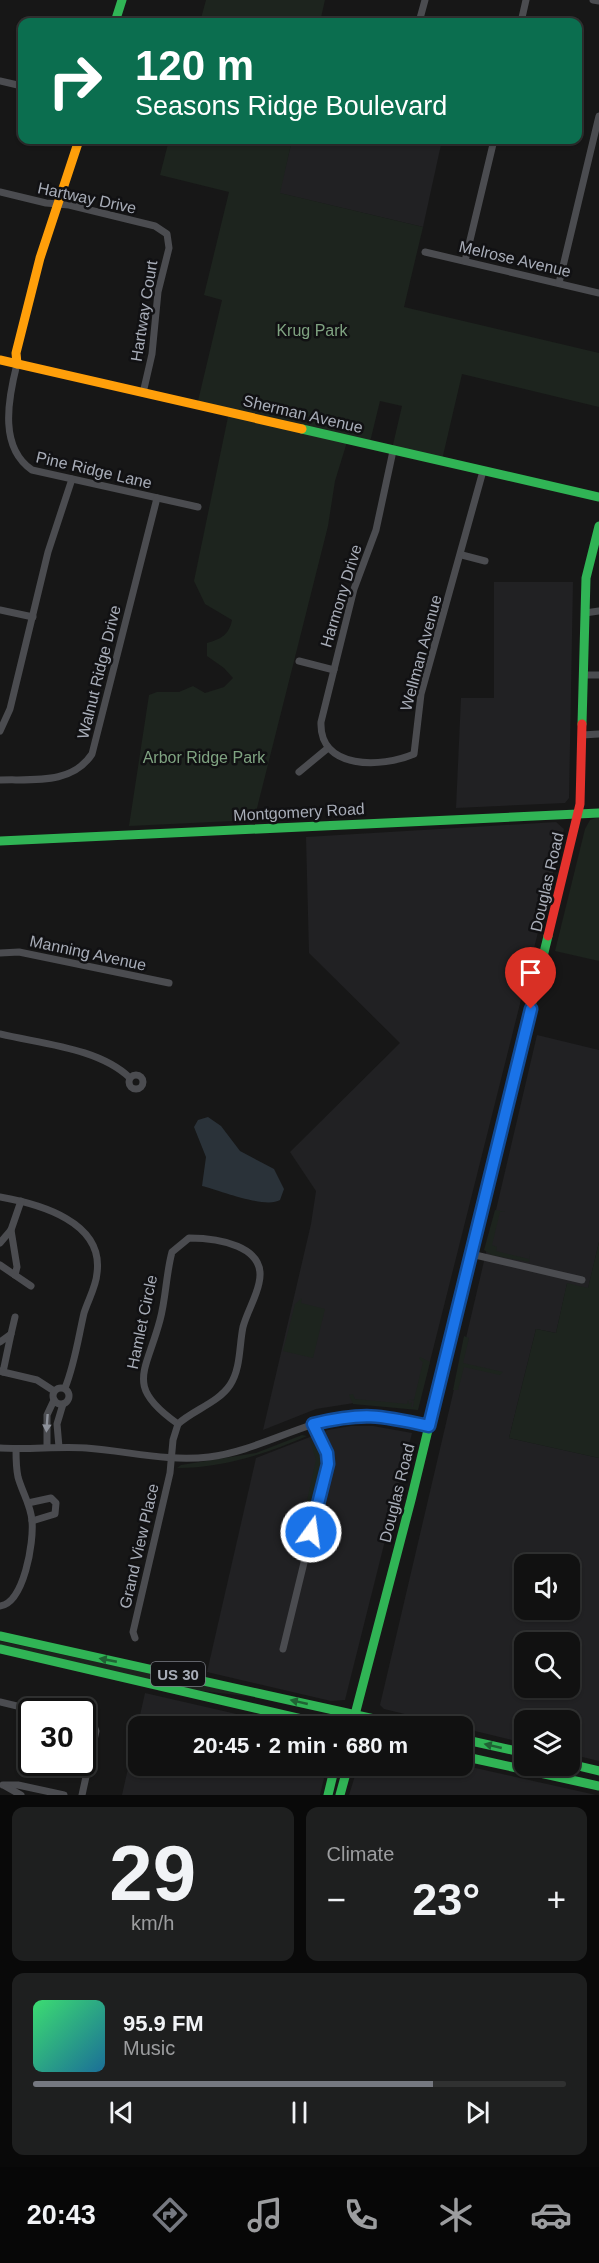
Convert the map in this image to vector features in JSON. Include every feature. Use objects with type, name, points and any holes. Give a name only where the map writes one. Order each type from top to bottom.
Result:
[{"type":"street","points":[[116,18],[122,0]]},
{"type":"street","points":[[420,18],[425,0]]},
{"type":"street","points":[[522,18],[526,0]]},
{"type":"street","points":[[593,0],[599,2]]},
{"type":"street","points":[[0,81],[18,85]]},
{"type":"street","points":[[559,283],[599,116]]},
{"type":"street","points":[[17,364],[16,353],[40,258],[78,144]]},
{"type":"street","points":[[465,261],[493,144]]},
{"type":"street","name":"Hartway Drive","points":[[0,192],[155,226],[167,234]]},
{"type":"street","name":"Hartway Court","points":[[143,393],[152,354],[157,298],[169,248],[167,234]]},
{"type":"street","name":"Melrose Avenue","points":[[425,252],[599,293]]},
{"type":"street","name":"Sherman Avenue","points":[[0,360],[599,496]]},
{"type":"street","name":"Pine Ridge Lane","points":[[17,364],[1,429],[7,450],[24,466],[198,507]]},
{"type":"street","name":"Harmony Drive","points":[[328,748],[320,730],[321,722],[354,589],[376,530],[393,451]]},
{"type":"street","name":"Wellman Avenue","points":[[328,748],[343,759],[358,762],[404,759],[414,754],[421,694],[462,555],[483,471]]},
{"type":"street","points":[[0,731],[10,709],[48,552],[72,479]]},
{"type":"street","name":"Walnut Ridge Drive","points":[[0,780],[67,775],[81,766],[92,754],[157,498]]},
{"type":"street","name":"Douglas Road","points":[[356,1715],[429,1426],[578,813],[586,578],[597,545],[599,526]]},
{"type":"street","points":[[462,555],[485,561]]},
{"type":"street","points":[[0,610],[33,617]]},
{"type":"street","points":[[585,613],[598,612]]},
{"type":"street","points":[[299,662],[334,670]]},
{"type":"street","points":[[583,675],[599,675]]},
{"type":"street","points":[[582,735],[599,734]]},
{"type":"street","points":[[299,772],[328,748]]},
{"type":"street","name":"Montgomery Road","points":[[0,841],[599,813]]},
{"type":"street","name":"Manning Avenue","points":[[0,953],[19,951],[169,983]]},
{"type":"street","points":[[0,1034],[96,1056],[114,1064],[130,1078]]},
{"type":"street","points":[[0,1197],[21,1201],[78,1225],[94,1246],[98,1261],[97,1275],[84,1312],[74,1365],[65,1388],[69,1396],[63,1404],[57,1424],[59,1447]]},
{"type":"street","points":[[0,1243],[11,1230],[21,1201]]},
{"type":"street","points":[[11,1230],[17,1268],[15,1275]]},
{"type":"street","name":"Hamlet Circle","points":[[189,1238],[203,1238],[240,1246],[255,1258],[260,1271],[259,1283],[243,1327],[235,1374],[223,1393],[178,1424],[158,1410],[148,1397],[143,1383],[146,1357],[160,1321],[172,1252],[189,1238]]},
{"type":"street","points":[[471,1254],[582,1280]]},
{"type":"street","points":[[0,1265],[31,1286]]},
{"type":"street","points":[[15,1317],[2,1372],[37,1380],[54,1391],[65,1388]]},
{"type":"street","points":[[0,1342],[10,1334]]},
{"type":"street","points":[[47,1447],[47,1420],[54,1400],[54,1391]]},
{"type":"street","points":[[54,1400],[63,1404]]},
{"type":"street","points":[[0,1448],[88,1448],[170,1459],[207,1457],[235,1452],[313,1424],[349,1415],[376,1415],[429,1426]]},
{"type":"street","points":[[170,1459],[178,1424]]},
{"type":"street","points":[[283,1649],[328,1464],[327,1453],[313,1424]]},
{"type":"street","points":[[0,1606],[15,1598],[21,1590],[32,1521],[18,1476],[16,1449]]},
{"type":"street","name":"Grand View Place","points":[[135,1638],[133,1632],[170,1473],[170,1459]]},
{"type":"street","points":[[28,1503],[44,1497],[51,1498],[56,1503],[55,1514],[32,1521]]},
{"type":"street","name":"US 30","points":[[0,1636],[361,1716]]},
{"type":"street","name":"US 30","points":[[0,1649],[289,1716]]},
{"type":"street","points":[[0,1702],[18,1706]]},
{"type":"street","points":[[473,1741],[514,1751]]},
{"type":"street","points":[[473,1758],[599,1786]]},
{"type":"street","points":[[580,1766],[599,1771]]},
{"type":"street","points":[[82,1795],[86,1776]]},
{"type":"street","points":[[328,1795],[333,1776]]},
{"type":"street","points":[[340,1795],[345,1776]]},
{"type":"street","points":[[1,1784],[21,1795]]},
{"type":"street","points":[[1,1784],[18,1785],[64,1795]]},
{"type":"shaded area","points":[[291,144],[441,144],[423,227],[279,193]]},
{"type":"shaded area","points":[[494,582],[573,582],[569,798],[565,803],[456,808],[461,698],[494,698]]},
{"type":"shaded area","points":[[556,822],[564,829],[418,1409],[384,1404],[354,1403],[316,1409],[263,1430],[311,1224],[316,1191],[290,1152],[400,1043],[309,953],[306,837]]},
{"type":"shaded area","points":[[537,1035],[599,1050],[599,1242],[588,1289],[567,1284],[556,1333],[536,1329],[509,1438],[599,1458],[599,1761],[580,1756],[580,1710],[514,1710],[514,1740],[473,1730],[473,1716],[413,1716],[384,1709],[380,1705]]},
{"type":"shaded area","points":[[208,1117],[221,1126],[240,1151],[274,1169],[284,1189],[280,1200],[253,1201],[202,1186],[206,1157],[194,1127],[198,1120]]},
{"type":"shaded area","points":[[351,1426],[373,1426],[412,1433],[345,1700],[331,1701],[207,1672],[256,1458],[328,1430]]},
{"type":"shaded area","points":[[145,1693],[245,1716],[140,1716]]},
{"type":"shaded area","points":[[473,1767],[596,1795],[349,1795],[355,1776],[473,1776]]},
{"type":"shaded area","points":[[128,1768],[128,1776],[325,1776],[320,1795],[122,1795]]},
{"type":"green space","points":[[206,0],[325,0],[321,18],[201,18]]},
{"type":"green space","name":"Krug Park","points":[[168,144],[291,144],[280,193],[423,227],[404,307],[599,353],[599,407],[462,374],[442,460],[392,449],[402,406],[380,401],[370,442],[198,401],[222,300],[204,295],[229,192],[160,175]]},
{"type":"green space","name":"Arbor Ridge Park","points":[[229,412],[347,442],[335,481],[328,526],[254,820],[129,826],[149,695],[157,692],[179,692],[193,686],[205,693],[224,687],[233,678],[224,668],[207,656],[207,643],[224,636],[232,620],[205,604],[194,581]]},
{"type":"green space","points":[[599,817],[599,961],[555,951],[585,829],[590,820]]},
{"type":"green space","points":[[495,1210],[505,1212],[500,1212],[492,1245],[497,1247],[496,1251],[529,1259],[530,1254],[529,1262],[492,1255],[484,1250]]},
{"type":"green space","points":[[599,1242],[599,1458],[509,1438],[536,1329],[556,1333],[567,1283],[588,1288]]},
{"type":"green space","points":[[302,1298],[301,1303],[325,1309],[313,1358],[283,1351],[295,1304]]},
{"type":"green space","points":[[464,1336],[469,1338],[463,1363],[503,1372],[500,1375],[464,1367],[458,1390],[453,1390]]},
{"type":"green space","points":[[420,1357],[430,1362],[418,1410],[353,1404],[349,1395],[353,1394],[355,1399],[407,1404],[408,1400],[409,1404],[412,1402],[411,1407],[413,1407],[414,1401],[409,1399],[414,1400],[423,1362],[419,1359]]},
{"type":"green space","points":[[302,1435],[307,1436],[243,1459],[211,1466],[177,1468],[181,1465],[256,1453]]},
{"type":"green space","points":[[309,1437],[323,1460],[308,1522],[301,1527],[316,1460]]},
{"type":"green space","points":[[0,1641],[263,1698],[194,1690],[0,1645]]},
{"type":"traffic: fast","points":[[116,18],[122,0]]},
{"type":"traffic: fast","points":[[302,429],[599,497]]},
{"type":"traffic: fast","points":[[582,724],[586,578],[599,526]]},
{"type":"traffic: fast","points":[[0,841],[599,813]]},
{"type":"traffic: fast","points":[[355,1716],[411,1500],[548,936]]},
{"type":"traffic: fast","points":[[0,1636],[361,1716]]},
{"type":"traffic: fast","points":[[0,1649],[289,1716]]},
{"type":"traffic: fast","points":[[473,1741],[514,1751]]},
{"type":"traffic: fast","points":[[473,1758],[599,1786]]},
{"type":"traffic: fast","points":[[580,1766],[599,1771]]},
{"type":"traffic: fast","points":[[328,1795],[333,1776]]},
{"type":"traffic: fast","points":[[340,1795],[345,1776]]},
{"type":"traffic: slow","points":[[17,364],[16,353],[40,258],[78,144]]},
{"type":"traffic: slow","points":[[0,360],[302,429]]},
{"type":"traffic: jam","points":[[548,936],[580,804],[582,724]]},
{"type":"route","points":[[311,1532],[328,1464],[327,1453],[313,1424],[349,1415],[376,1415],[429,1426],[531,1009]]}]
